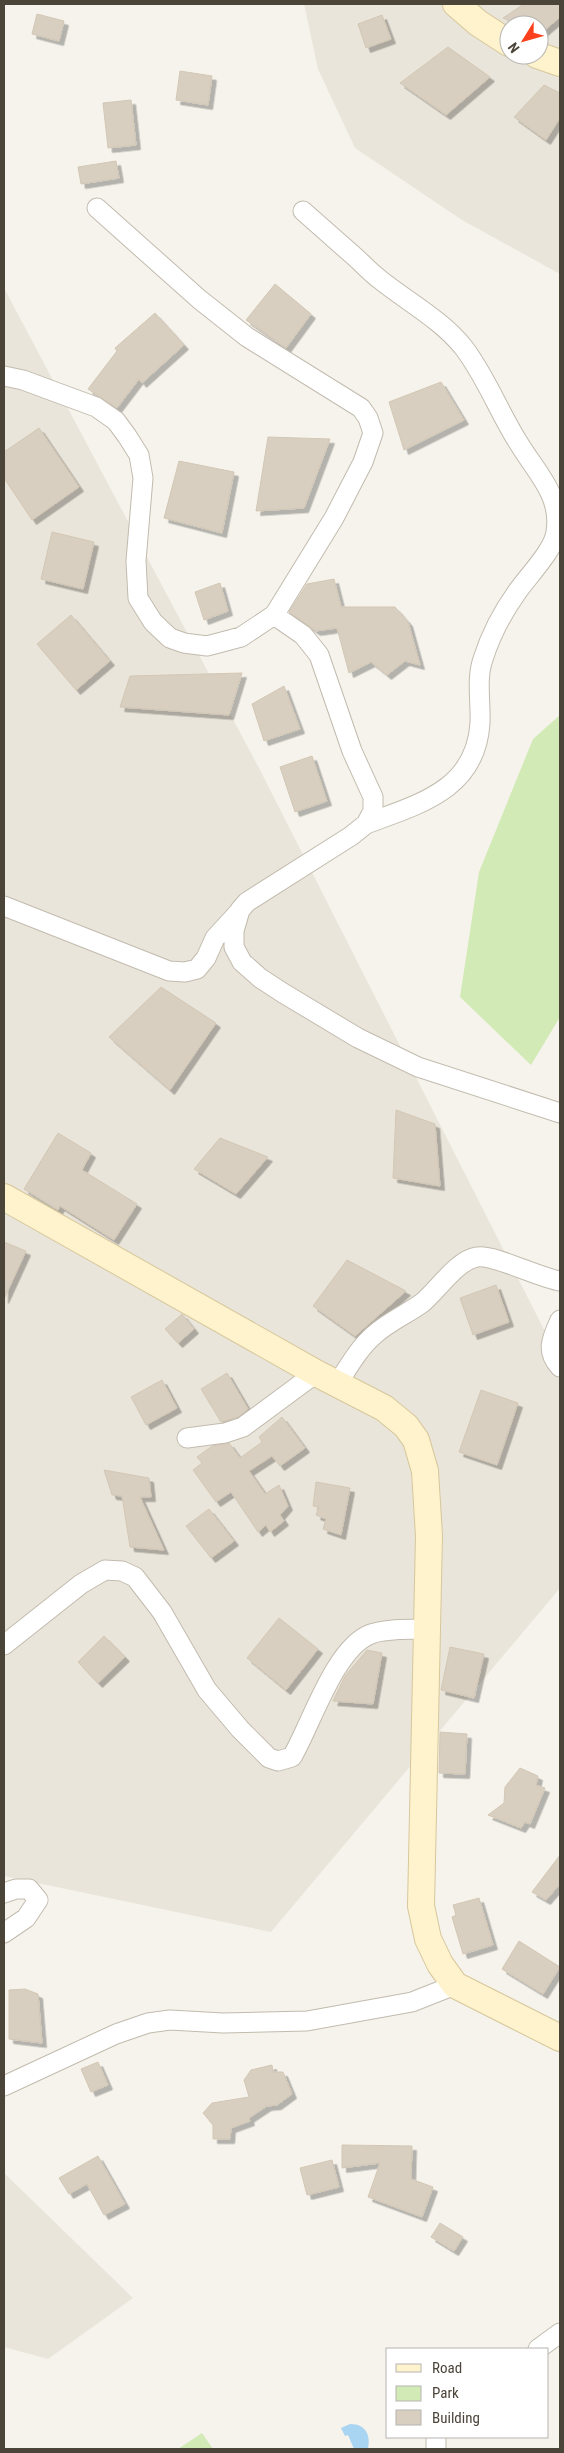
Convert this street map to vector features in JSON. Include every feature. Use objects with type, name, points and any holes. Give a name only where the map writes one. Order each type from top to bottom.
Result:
[{"type":"street","points":[[456,4],[478,23],[499,37]]},
{"type":"street","points":[[4,376],[39,385],[96,407],[116,421],[139,455],[143,478],[136,561],[138,598],[153,622],[170,638],[184,643],[207,646],[241,637],[274,614],[334,518],[363,462],[372,433],[368,418],[361,408],[247,337],[198,300],[97,208]]},
{"type":"street","points":[[4,906],[170,971],[185,972],[197,969],[206,958],[215,938],[240,910],[260,892],[313,861],[366,824],[424,802],[463,774],[470,760],[480,726],[480,668],[492,632],[516,593],[550,546],[556,533],[553,498],[547,484],[519,444],[492,393],[465,349],[448,331],[376,277],[303,211]]},
{"type":"street","points":[[274,614],[303,635],[318,655],[352,752],[373,798],[373,811],[366,824]]},
{"type":"street","points":[[240,910],[234,931],[234,947],[242,962],[260,978],[282,993],[358,1038],[418,1067],[560,1113]]},
{"type":"street","points":[[4,1197],[384,1408],[406,1426],[416,1440],[422,1453],[425,1471],[429,1536],[421,1906],[428,1939],[440,1964],[456,1985],[560,2038]]},
{"type":"street","points":[[187,1438],[225,1434],[243,1427],[327,1378],[356,1355],[375,1334],[422,1303],[463,1263],[477,1257],[499,1261],[535,1275],[560,1281]]},
{"type":"street","points":[[560,1320],[550,1342],[550,1351],[560,1367]]},
{"type":"street","points":[[4,1645],[81,1584],[105,1570],[122,1571],[135,1577],[162,1612],[207,1690],[240,1729],[269,1758],[278,1761],[292,1757],[303,1738],[319,1699],[340,1662],[360,1640],[372,1633],[428,1629]]},
{"type":"street","points":[[4,1893],[16,1889],[29,1889],[38,1900],[26,1918],[4,1933]]},
{"type":"street","points":[[4,2086],[116,2034],[148,2023],[170,2020],[223,2023],[307,2021],[412,2002],[456,1985]]},
{"type":"street","points":[[539,2348],[560,2332]]},
{"type":"shaded area","points":[[304,4],[560,4],[560,274],[462,220],[355,148],[318,69]]},
{"type":"shaded area","points":[[4,288],[260,770],[560,1361],[560,1588],[271,1932],[4,1876]]},
{"type":"shaded area","points":[[4,2173],[133,2298],[48,2359],[4,2347]]},
{"type":"green space","points":[[560,715],[560,1017],[531,1065],[460,997],[479,872],[533,739]]},
{"type":"green space","points":[[202,2433],[213,2449],[178,2449]]},
{"type":"water","points":[[350,2424],[364,2428],[369,2439],[368,2449],[354,2449],[348,2435],[345,2436],[341,2428]]},
{"type":"building","points":[[524,4],[560,4],[560,17],[549,26],[549,15],[508,15]]},
{"type":"building","points":[[37,14],[64,21],[59,41],[32,34]]},
{"type":"building","points":[[382,15],[391,39],[366,48],[358,24]]},
{"type":"building","points":[[448,47],[490,77],[446,115],[400,83]]},
{"type":"building","points":[[180,71],[212,76],[208,105],[176,100]]},
{"type":"building","points":[[544,85],[560,93],[560,118],[546,140],[514,117]]},
{"type":"building","points":[[131,100],[136,145],[108,148],[103,103]]},
{"type":"building","points":[[116,161],[119,178],[81,184],[78,167]]},
{"type":"building","points":[[275,284],[311,314],[286,348],[246,320]]},
{"type":"building","points":[[155,313],[184,345],[142,383],[139,379],[117,408],[88,389],[117,351],[115,348]]},
{"type":"building","points":[[441,382],[464,420],[404,450],[389,402]]},
{"type":"building","points":[[39,428],[79,487],[32,520],[4,478],[4,452]]},
{"type":"building","points":[[268,437],[330,439],[304,508],[256,511]]},
{"type":"building","points":[[179,461],[234,472],[222,533],[164,518]]},
{"type":"building","points":[[52,532],[94,542],[83,589],[41,579]]},
{"type":"building","points":[[334,579],[341,607],[395,607],[408,622],[420,665],[405,661],[387,675],[371,662],[349,673],[337,628],[316,631],[289,612],[307,584]]},
{"type":"building","points":[[220,583],[228,611],[204,620],[195,592]]},
{"type":"building","points":[[71,615],[110,661],[76,690],[37,644]]},
{"type":"building","points":[[242,673],[229,715],[120,707],[130,676]]},
{"type":"building","points":[[284,686],[300,729],[264,741],[252,704]]},
{"type":"building","points":[[312,756],[327,801],[295,812],[280,767]]},
{"type":"building","points":[[161,987],[216,1023],[170,1090],[109,1037]]},
{"type":"building","points":[[396,1110],[435,1124],[440,1186],[393,1178]]},
{"type":"building","points":[[58,1133],[91,1153],[82,1170],[137,1204],[114,1240],[60,1206],[58,1210],[24,1189]]},
{"type":"building","points":[[220,1138],[268,1157],[236,1194],[194,1169]]},
{"type":"building","points":[[4,1242],[26,1251],[4,1299]]},
{"type":"building","points":[[347,1260],[406,1291],[355,1336],[313,1306]]},
{"type":"building","points":[[496,1285],[509,1322],[473,1335],[460,1298]]},
{"type":"building","points":[[182,1314],[194,1329],[178,1343],[165,1329]]},
{"type":"building","points":[[227,1373],[248,1409],[238,1417],[221,1422],[201,1389]]},
{"type":"building","points":[[162,1380],[177,1408],[146,1425],[131,1397]]},
{"type":"building","points":[[481,1390],[518,1403],[497,1465],[459,1452]]},
{"type":"building","points":[[282,1417],[305,1448],[280,1466],[272,1456],[249,1471],[265,1494],[279,1485],[288,1506],[280,1515],[284,1521],[270,1532],[266,1525],[258,1532],[231,1492],[216,1502],[193,1470],[202,1463],[197,1457],[212,1446],[229,1443],[240,1458],[262,1442],[259,1437]]},
{"type":"building","points":[[104,1470],[149,1478],[151,1497],[140,1497],[164,1550],[130,1547],[122,1496],[112,1495]]},
{"type":"building","points":[[316,1482],[350,1488],[341,1535],[323,1529],[326,1519],[316,1515],[319,1507],[313,1506]]},
{"type":"building","points":[[209,1509],[234,1541],[211,1558],[186,1526]]},
{"type":"building","points":[[279,1618],[318,1649],[286,1690],[247,1658]]},
{"type":"building","points":[[104,1636],[125,1657],[98,1683],[78,1662]]},
{"type":"building","points":[[450,1647],[484,1654],[474,1698],[441,1690]]},
{"type":"building","points":[[367,1650],[382,1653],[373,1704],[333,1701],[345,1676]]},
{"type":"building","points":[[440,1732],[467,1734],[465,1774],[439,1773]]},
{"type":"building","points":[[520,1768],[538,1776],[536,1785],[545,1788],[530,1824],[525,1822],[521,1828],[488,1815],[504,1803],[505,1787]]},
{"type":"building","points":[[560,1855],[560,1884],[546,1900],[532,1892]]},
{"type":"building","points":[[479,1898],[493,1945],[463,1954],[452,1917],[456,1915],[453,1905]]},
{"type":"building","points":[[519,1941],[560,1967],[543,1994],[502,1969]]},
{"type":"building","points":[[25,1989],[38,1994],[42,2043],[9,2039],[9,1990]]},
{"type":"building","points":[[98,2062],[108,2085],[91,2092],[81,2069]]},
{"type":"building","points":[[272,2065],[273,2072],[283,2072],[292,2094],[277,2105],[267,2106],[249,2118],[250,2121],[231,2128],[230,2139],[213,2139],[213,2125],[203,2113],[212,2103],[249,2097],[244,2080],[251,2070]]},
{"type":"building","points":[[342,2145],[412,2146],[411,2179],[433,2187],[422,2217],[368,2197],[380,2163],[342,2168]]},
{"type":"building","points":[[98,2156],[125,2204],[104,2215],[87,2184],[69,2194],[59,2178]]},
{"type":"building","points":[[332,2160],[339,2187],[307,2195],[300,2168]]},
{"type":"building","points":[[440,2223],[463,2237],[454,2251],[431,2237]]}]
